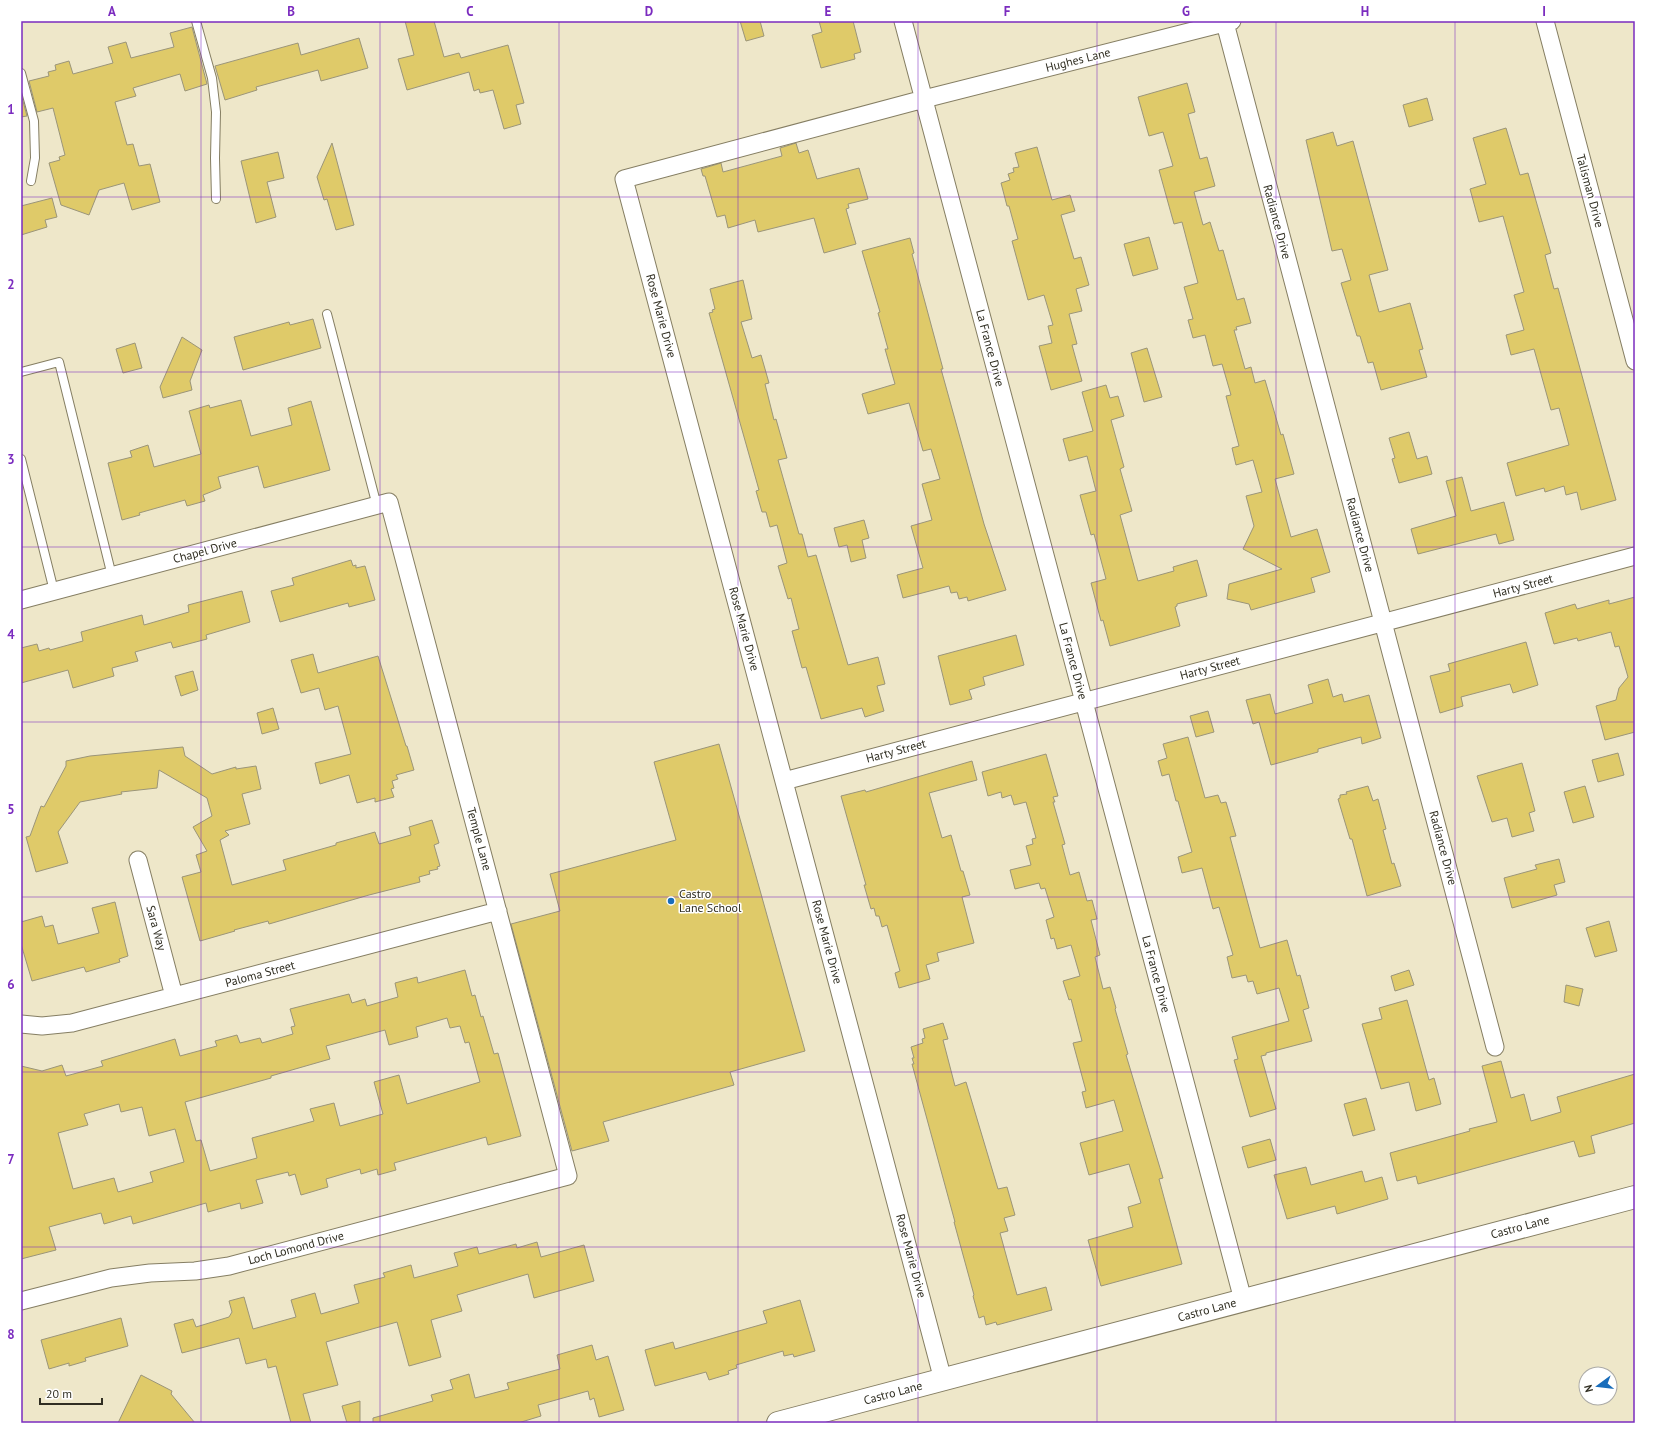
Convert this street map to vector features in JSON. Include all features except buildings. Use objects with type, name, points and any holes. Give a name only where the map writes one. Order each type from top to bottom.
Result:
[{"type":"street","name":"La France Drive","points":[[903,21],[1243,1300]]},
{"type":"street","name":"Talisman Drive","points":[[1545,21],[1635,361]]},
{"type":"street","name":"Hughes Lane","points":[[924,99],[1228,22]]},
{"type":"street","name":"Radiance Drive","points":[[1228,22],[1383,623],[1495,1047]]},
{"type":"street","name":"Rose Marie Drive","points":[[924,99],[624,179],[944,1380]]},
{"type":"street","name":"Chapel Drive","points":[[21,600],[383,504]]},
{"type":"street","name":"Temple Lane","points":[[383,504],[498,911],[568,1176]]},
{"type":"street","name":"Harty Street","points":[[784,781],[1635,556]]},
{"type":"street","name":"Sara Way","points":[[138,860],[174,996]]},
{"type":"street","name":"Paloma Street","points":[[21,1024],[42,1026],[72,1023],[498,911]]},
{"type":"street","name":"Loch Lomond Drive","points":[[21,1301],[111,1278],[150,1273],[195,1272],[229,1266],[568,1176]]},
{"type":"street","name":"Castro Lane","points":[[778,1423],[1635,1197]]},
{"type":"lane","points":[[196,21],[212,78],[216,112],[216,199]]},
{"type":"lane","points":[[21,73],[34,121],[35,158],[31,181]]},
{"type":"lane","points":[[327,314],[383,504]]},
{"type":"lane","points":[[21,372],[59,362],[112,576]]},
{"type":"lane","points":[[21,458],[54,591]]},
{"type":"place","name":"Castro Lane School","points":[[671,901]]}]
